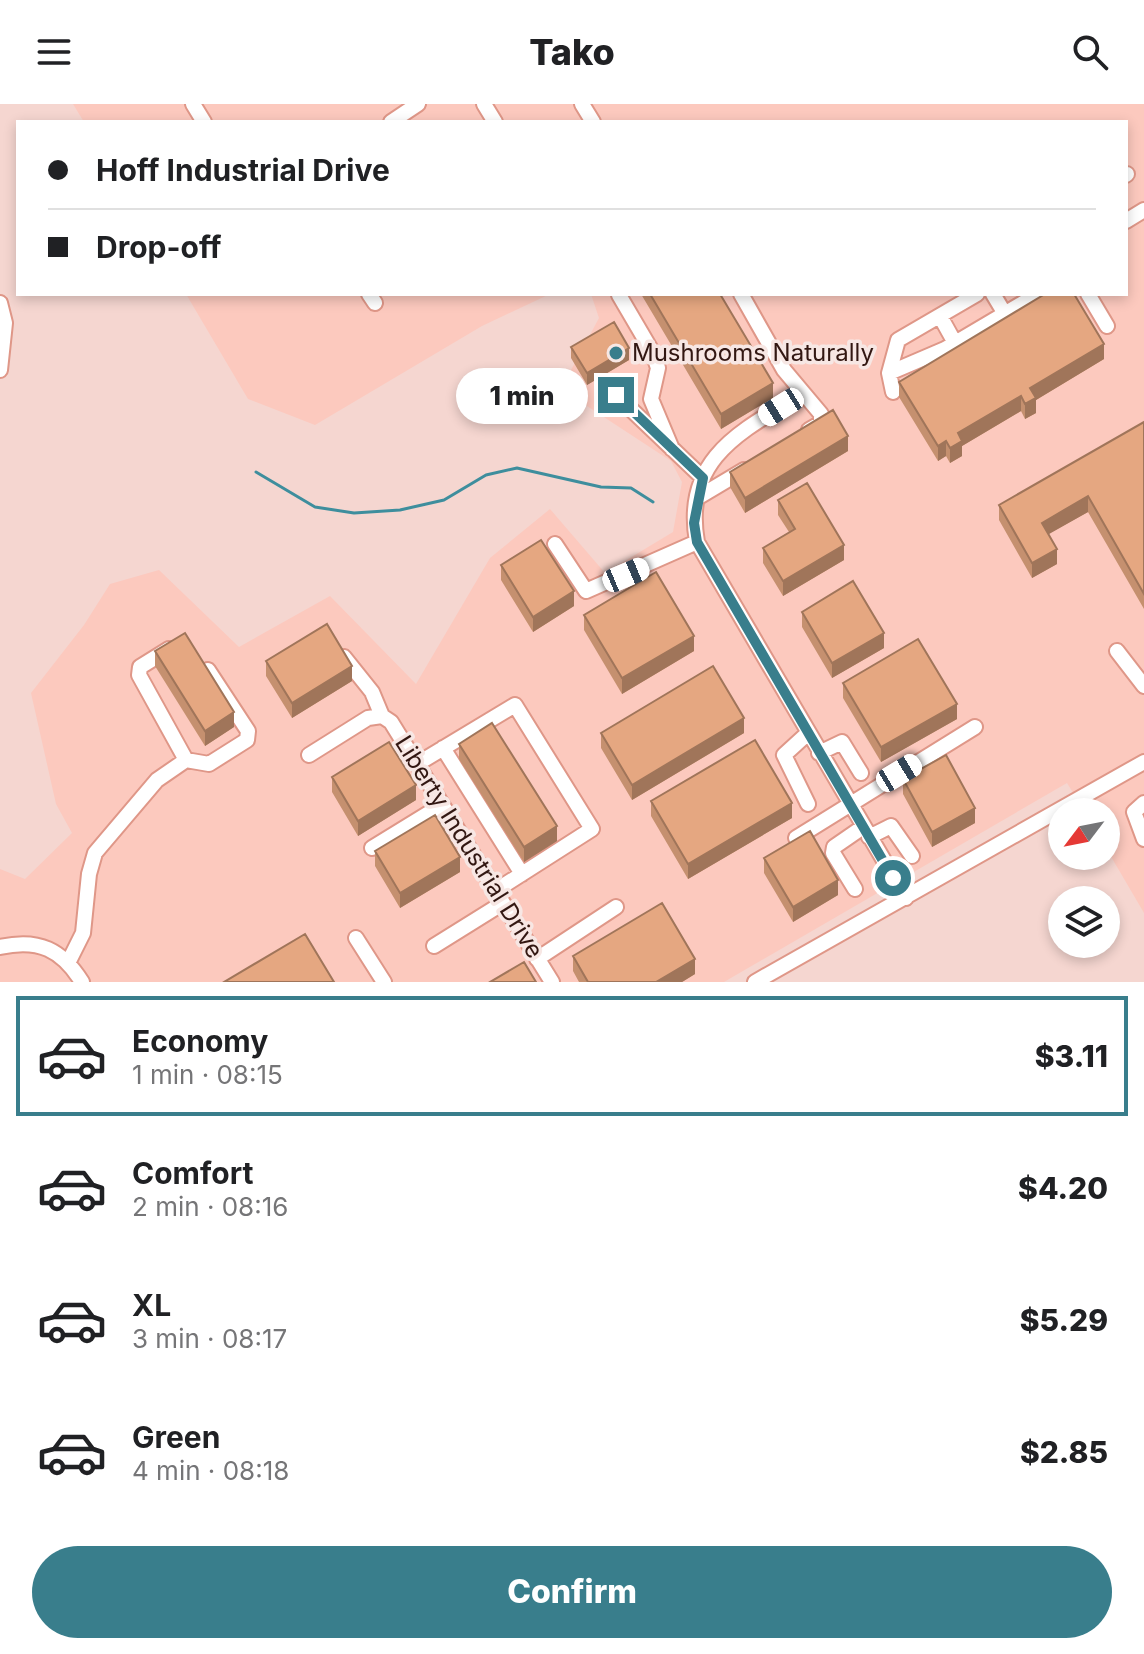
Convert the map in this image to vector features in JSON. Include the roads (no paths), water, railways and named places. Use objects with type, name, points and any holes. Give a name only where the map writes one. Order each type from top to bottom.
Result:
[{"type":"street","points":[[394,120],[418,104]]},
{"type":"street","points":[[620,296],[653,353],[658,368],[651,399],[672,449]]},
{"type":"street","points":[[742,296],[802,394],[815,403],[821,423],[795,439]]},
{"type":"street","points":[[994,296],[1005,314]]},
{"type":"street","points":[[889,373],[955,343],[1035,296]]},
{"type":"street","points":[[1089,296],[1107,326]]},
{"type":"street","points":[[893,392],[889,373],[898,340],[940,316],[957,299]]},
{"type":"street","points":[[0,303],[5,323],[0,370]]},
{"type":"street","points":[[940,316],[955,343]]},
{"type":"street","points":[[802,394],[723,445],[703,478],[697,498],[694,523],[697,542],[906,898]]},
{"type":"street","points":[[616,395],[703,478]]},
{"type":"street","points":[[697,498],[756,463]]},
{"type":"street","points":[[555,544],[586,591],[697,542]]},
{"type":"street","points":[[182,640],[140,667],[139,675],[186,760]]},
{"type":"street","name":"Liberty Industrial Drive","points":[[333,640],[372,692],[382,716],[391,722],[552,982]]},
{"type":"street","points":[[1117,651],[1144,686]]},
{"type":"street","points":[[65,957],[83,933],[89,874],[95,853],[157,780],[186,760],[209,764],[247,740],[248,731],[198,655]]},
{"type":"street","points":[[417,764],[515,705],[592,829],[522,874],[499,897],[434,946]]},
{"type":"street","points":[[309,755],[368,718],[382,716]]},
{"type":"street","points":[[796,838],[975,727]]},
{"type":"street","points":[[807,734],[784,755],[808,804]]},
{"type":"street","points":[[819,753],[842,742],[861,773]]},
{"type":"street","points":[[443,748],[522,874]]},
{"type":"street","points":[[755,982],[1144,762]]},
{"type":"street","points":[[1144,803],[1134,812],[1144,839]]},
{"type":"street","points":[[372,848],[442,805]]},
{"type":"street","points":[[855,889],[833,853],[837,844],[891,826],[912,856]]},
{"type":"street","points":[[537,959],[616,907]]},
{"type":"street","points":[[356,938],[384,982]]},
{"type":"street","points":[[0,947],[32,944],[65,957],[82,982]]},
{"type":"waterway","points":[[256,472],[315,507],[354,513],[400,510],[444,500],[486,475],[517,468],[601,487],[631,488],[653,502]]},
{"type":"place","name":"Mushrooms Naturally","points":[[616,353]]}]
